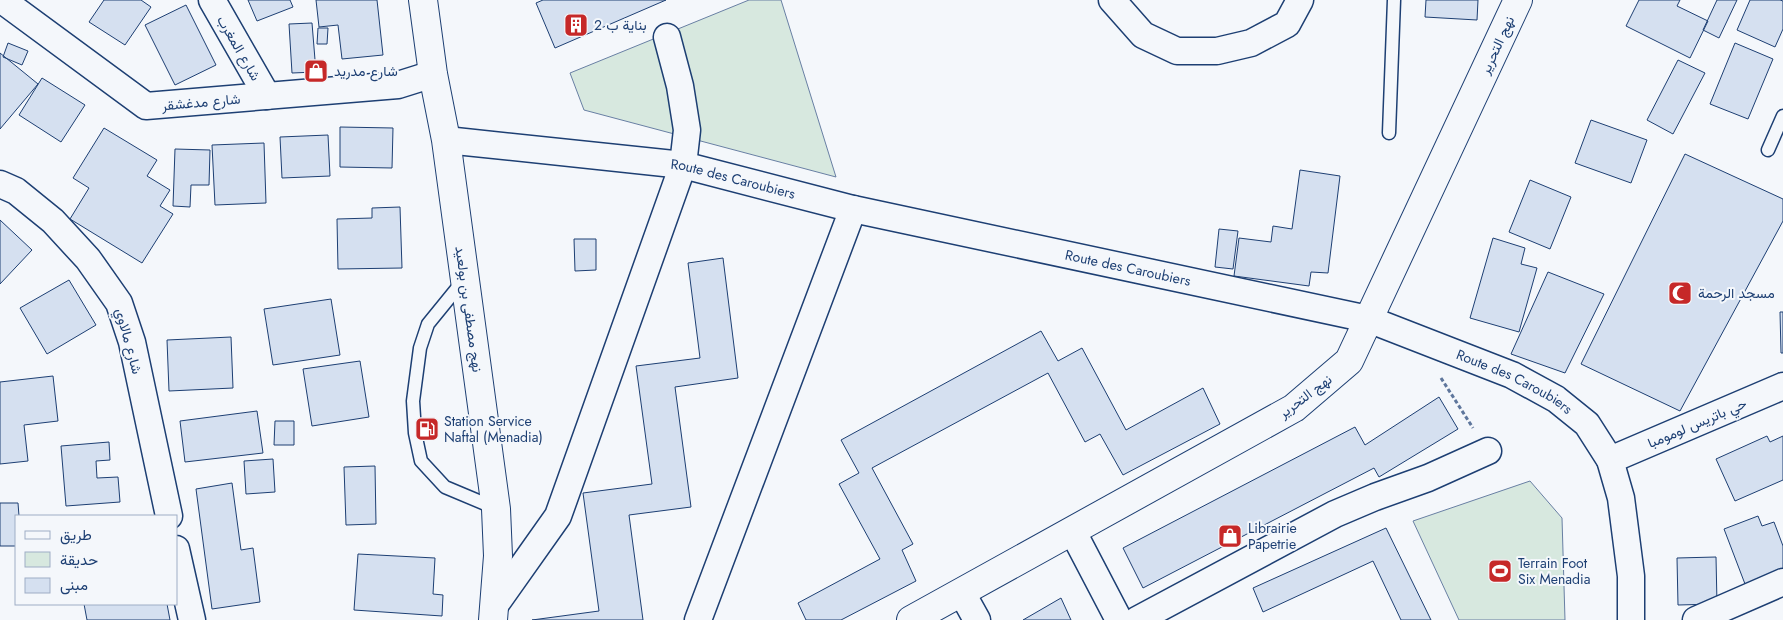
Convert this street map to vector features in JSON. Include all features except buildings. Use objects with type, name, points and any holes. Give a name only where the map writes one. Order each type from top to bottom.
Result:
[{"type":"street","name":"شارع مدغشقر","points":[[2,0],[146,106],[398,85],[433,74]]},
{"type":"street","name":"شارع المغرب","points":[[212,0],[267,96]]},
{"type":"street","name":"نهج مصطفى بن بولعيد","points":[[423,0],[433,74],[446,140],[496,509],[498,556],[494,612]]},
{"type":"street","points":[[1112,0],[1143,35],[1177,52],[1217,52],[1251,43],[1287,24],[1300,0]]},
{"type":"street","name":"نهج التحرير","points":[[911,620],[1294,408],[1349,361],[1518,0]]},
{"type":"street","points":[[494,612],[558,516],[683,165],[686,130],[680,86],[667,37]]},
{"type":"street","name":"Route des Caroubiers","points":[[446,140],[683,165],[853,208],[1368,319],[1512,375],[1556,399],[1587,424],[1610,460],[1621,498],[1631,576],[1631,620]]},
{"type":"street","name":"شارع مالاوي","points":[[0,184],[16,191],[53,221],[88,259],[119,302],[132,342],[169,515]]},
{"type":"street","points":[[698,620],[853,208]]},
{"type":"street","name":"حي باتريس لومومبا","points":[[1610,460],[1783,386]]},
{"type":"street","points":[[1137,620],[1335,514],[1428,478],[1488,452]]},
{"type":"street","points":[[1073,532],[1119,620]]},
{"type":"street","points":[[178,557],[192,620]]},
{"type":"street","points":[[1696,620],[1783,582]]},
{"type":"street","points":[[962,593],[977,620]]},
{"type":"lane","points":[[1389,133],[1394,0]]},
{"type":"lane","points":[[1768,150],[1783,116]]},
{"type":"lane","points":[[465,279],[428,324],[425,332],[420,348],[414,392],[415,433],[421,460],[445,487],[496,509]]},
{"type":"path","points":[[1454,353],[1438,375],[1488,452]]},
{"type":"green space","points":[[749,0],[781,0],[836,177],[584,110],[570,73]]},
{"type":"green space","name":"Terrain Foot Six Menadia","points":[[1530,481],[1562,518],[1565,620],[1459,620],[1413,521]]},
{"type":"place","name":"بناية ب 2","points":[[576,25]]},
{"type":"place","name":"شارع مدريد","points":[[316,71]]},
{"type":"place","name":"مسجد الرحمة","points":[[1680,293]]},
{"type":"place","name":"Station Service Naftal (Menadia)","points":[[427,429]]},
{"type":"place","name":"Librairie Papetrie","points":[[1230,536]]},
{"type":"place","name":"Terrain Foot Six Menadia","points":[[1500,571]]}]
